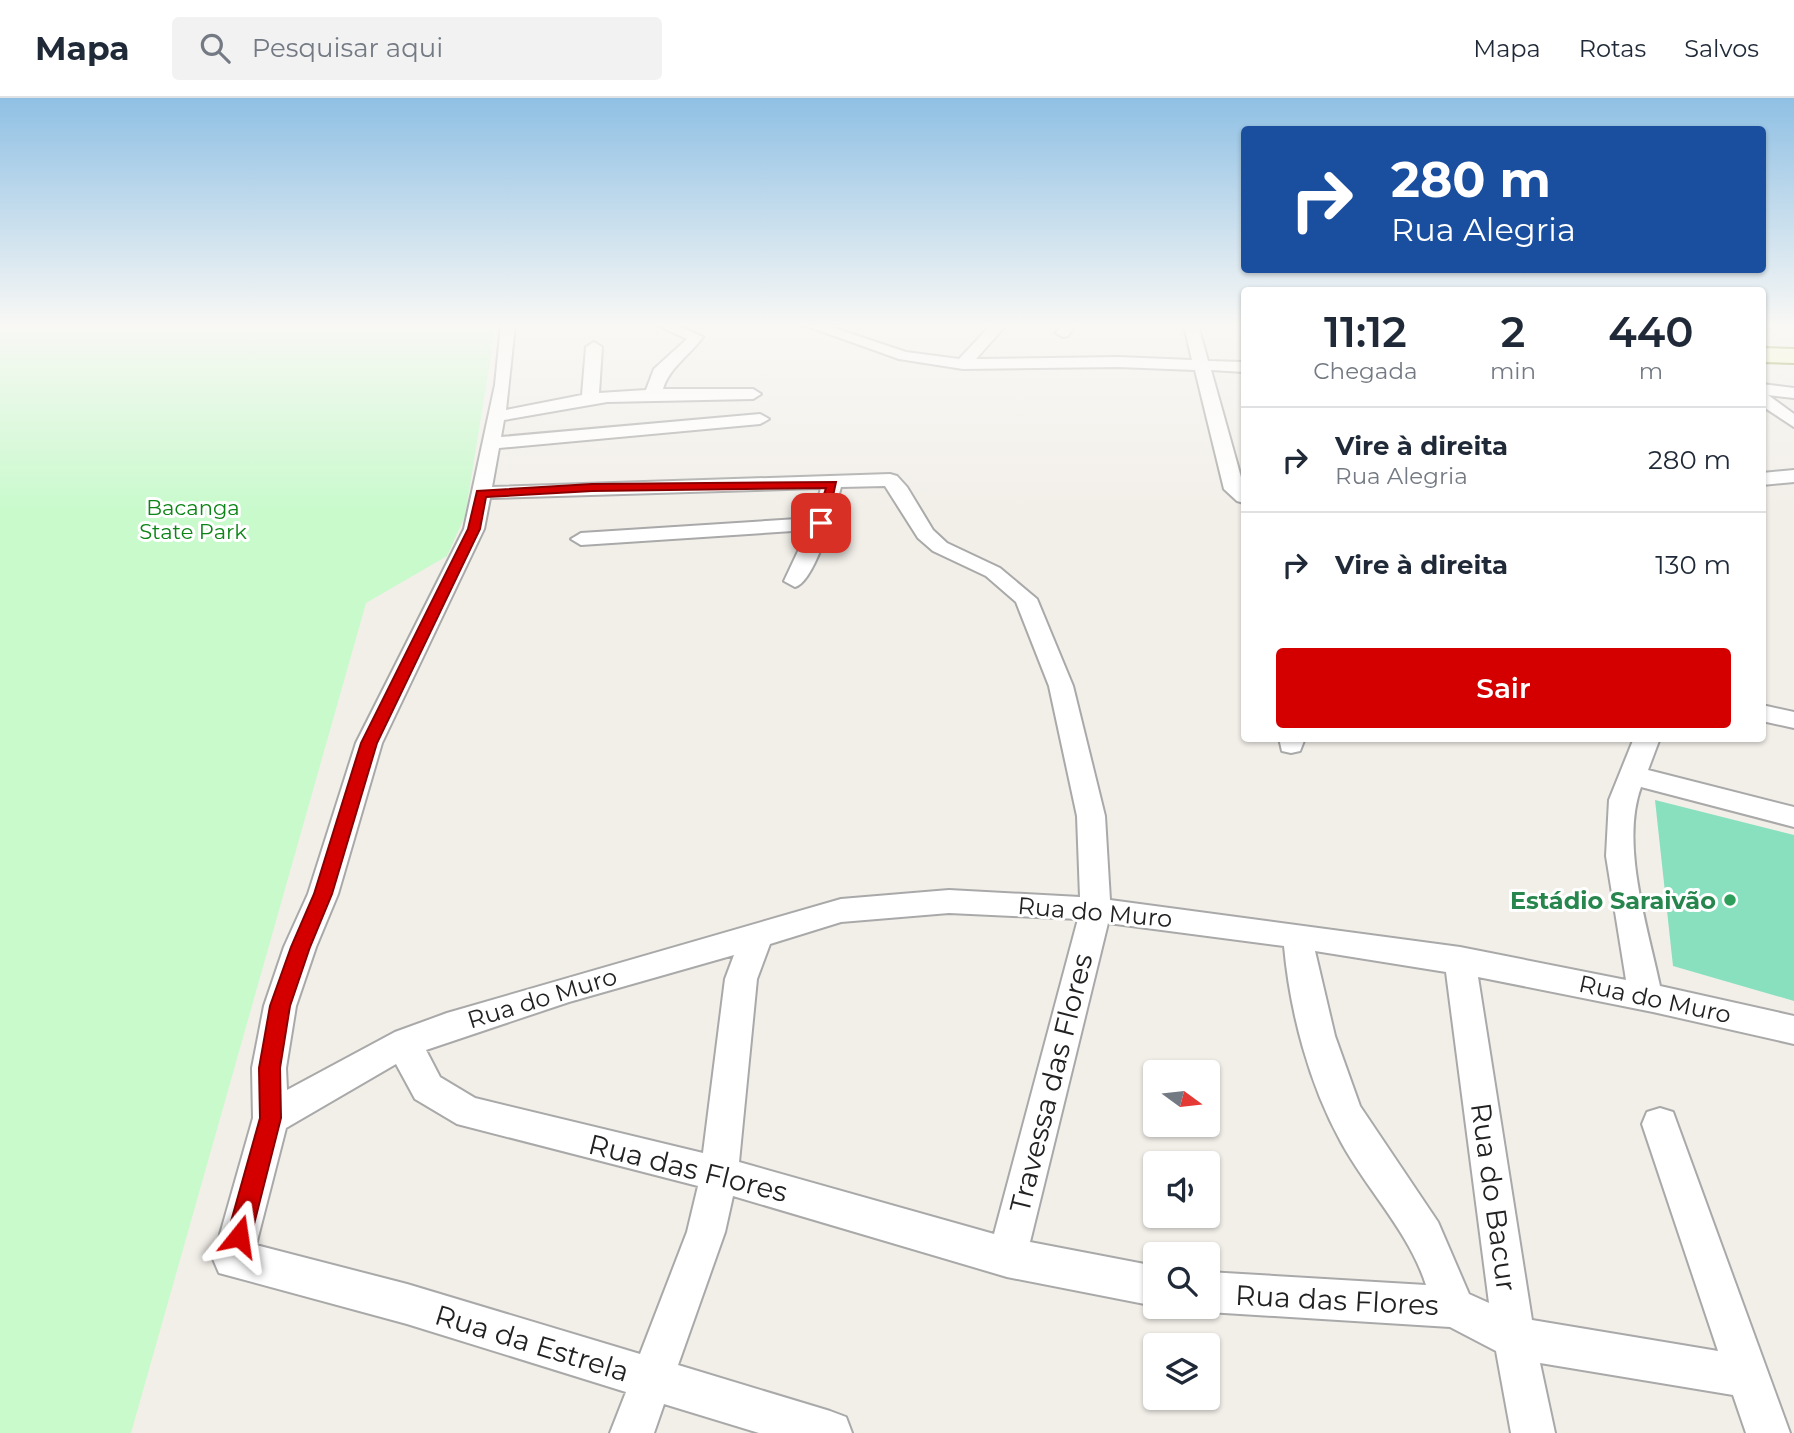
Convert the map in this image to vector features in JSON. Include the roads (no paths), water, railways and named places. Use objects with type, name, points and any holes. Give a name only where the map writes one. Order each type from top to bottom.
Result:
[{"type":"street","points":[[407,1042],[355,1068],[271,1118],[269,1068],[280,1006],[300,947],[323,894],[369,743],[474,529],[501,387]]},
{"type":"street","points":[[590,398],[591,387]]},
{"type":"street","points":[[653,394],[655,387]]},
{"type":"street","points":[[1207,387],[1233,489],[1241,494]]},
{"type":"street","points":[[1766,390],[1794,393]]},
{"type":"street","points":[[496,416],[523,414],[590,398],[653,394],[753,394]]},
{"type":"street","points":[[1766,401],[1794,422]]},
{"type":"street","points":[[491,443],[760,419]]},
{"type":"street","points":[[1766,479],[1794,476]]},
{"type":"street","name":"Travessa das Flores","points":[[832,484],[890,480],[900,491],[925,534],[940,547],[993,572],[1026,599],[1061,686],[1083,779],[1091,816],[1096,909],[1007,1256]]},
{"type":"street","points":[[481,493],[592,488],[832,484],[821,523],[795,581]]},
{"type":"street","points":[[581,539],[821,523]]},
{"type":"street","points":[[1766,714],[1794,720]]},
{"type":"street","points":[[1645,994],[1620,856],[1623,800],[1646,742]]},
{"type":"street","points":[[1634,776],[1794,817]]},
{"type":"street","name":"Rua do Muro","points":[[407,1042],[496,1009],[757,937],[821,914],[859,907],[960,901],[1096,909],[1298,935],[1460,960],[1645,994],[1794,1030]]},
{"type":"street","points":[[1298,935],[1300,961],[1327,1062],[1352,1126],[1430,1242],[1445,1273],[1453,1307]]},
{"type":"street","points":[[632,1433],[706,1232],[719,1174],[741,979],[757,937]]},
{"type":"street","name":"Rua do Bacur","points":[[1460,960],[1514,1338],[1533,1433]]},
{"type":"street","name":"Rua das Flores","points":[[407,1042],[414,1072],[438,1098],[470,1113],[719,1174],[1007,1256],[1143,1284]]},
{"type":"street","name":"Rua da Estrela","points":[[271,1118],[233,1259],[407,1304],[830,1433]]},
{"type":"street","points":[[1660,1124],[1768,1433]]},
{"type":"street","name":"Rua das Flores","points":[[1220,1293],[1453,1307],[1514,1338],[1750,1377]]},
{"type":"place","name":"Estádio Saraivão","points":[[1730,900]]},
{"type":"park label","name":"Bacanga State Park","points":[[193,519]]}]
